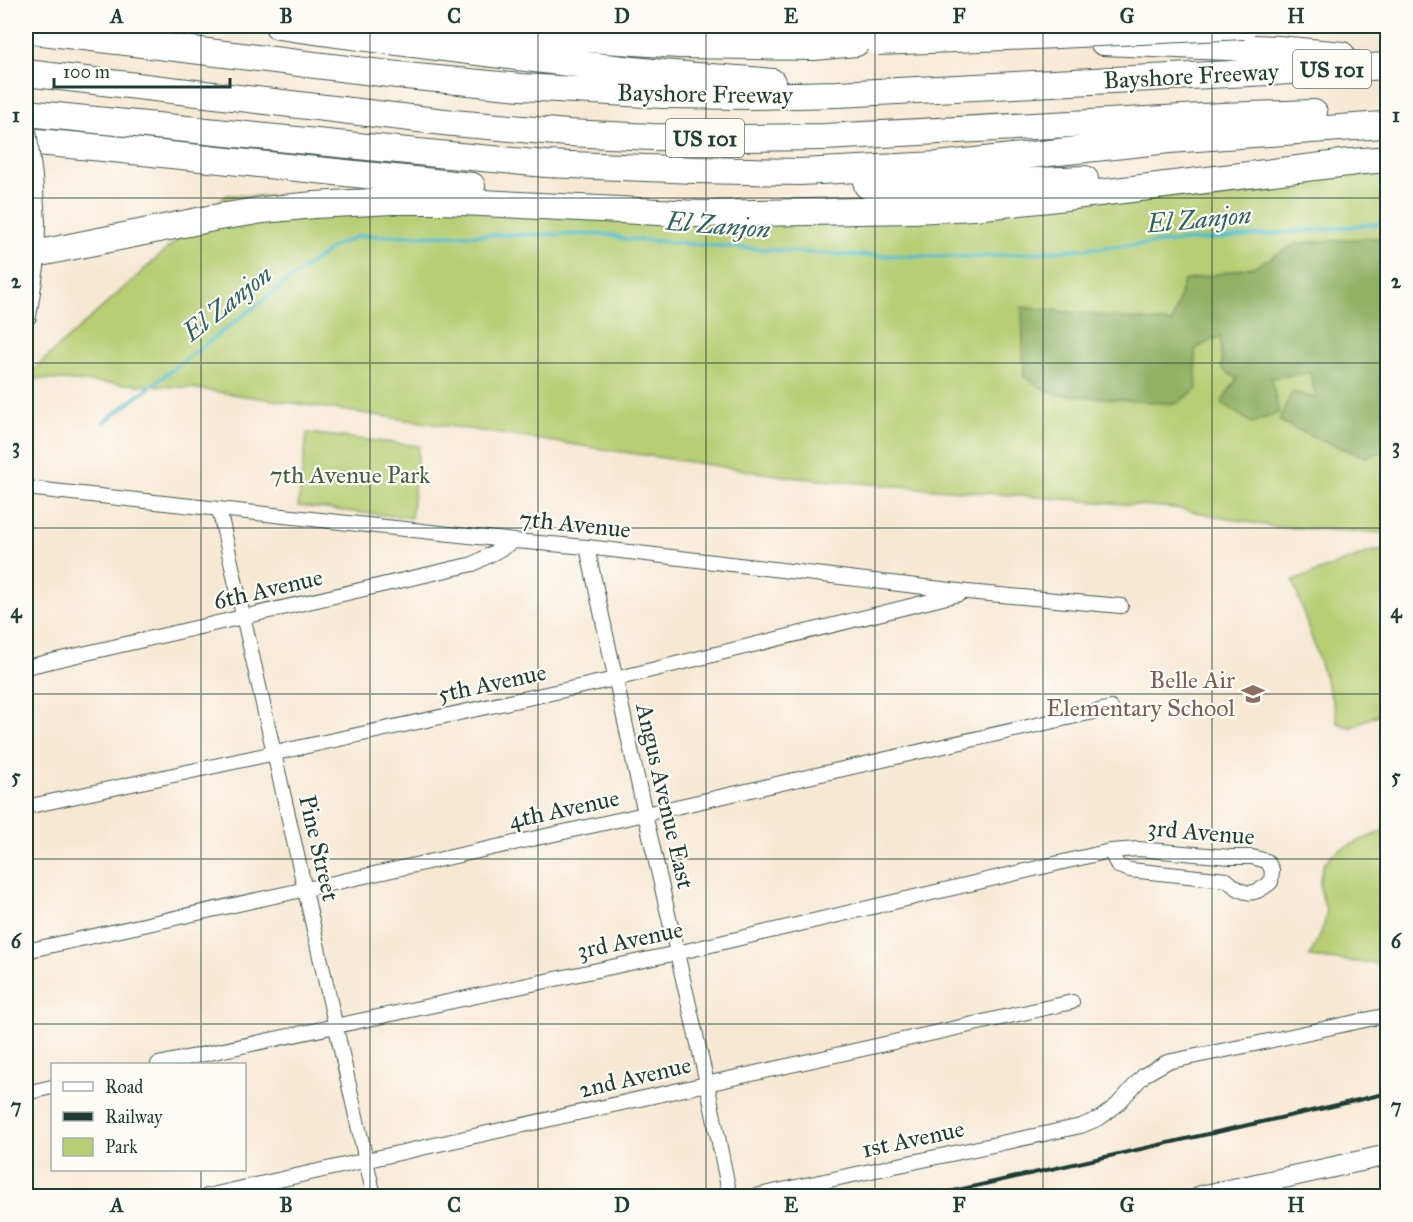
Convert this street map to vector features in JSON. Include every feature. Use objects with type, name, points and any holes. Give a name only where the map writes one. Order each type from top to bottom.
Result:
[{"type":"highway","points":[[278,26],[665,74],[886,92]]},
{"type":"highway","points":[[397,26],[631,37],[878,42],[1244,26]]},
{"type":"highway","points":[[562,26],[631,37]]},
{"type":"highway","points":[[769,26],[1278,49],[1388,59]]},
{"type":"highway","name":"Bayshore Freeway","points":[[26,30],[415,77],[605,93],[800,96],[1388,66]]},
{"type":"highway","name":"Bayshore Freeway","points":[[26,75],[453,123],[587,134],[682,137],[825,137],[1221,116],[1388,111]]},
{"type":"highway","points":[[26,113],[546,164],[696,171],[800,172],[938,165],[1109,146],[1388,123]]},
{"type":"highway","points":[[26,141],[519,190],[679,201],[912,210]]},
{"type":"highway","points":[[376,148],[440,166],[565,177],[642,181],[851,185],[940,185],[1045,181],[1356,162]]},
{"type":"highway","points":[[30,254],[238,213],[287,207],[416,201],[675,213],[912,210],[974,207],[1388,159]]},
{"type":"street","points":[[26,131],[32,171],[35,224],[30,254],[33,272],[26,316]]},
{"type":"street","name":"7th Avenue","points":[[26,488],[587,547],[967,592],[1121,606]]},
{"type":"street","name":"Pine Street","points":[[219,509],[374,1197]]},
{"type":"street","name":"6th Avenue","points":[[26,668],[473,564],[515,541]]},
{"type":"street","name":"Angus Avenue East","points":[[587,547],[707,1083],[728,1187],[728,1197]]},
{"type":"street","name":"5th Avenue","points":[[26,807],[615,679],[967,592]]},
{"type":"street","name":"4th Avenue","points":[[26,951],[1111,708]]},
{"type":"street","name":"3rd Avenue","points":[[167,1063],[677,953],[1110,851],[1138,849],[1252,857],[1267,861],[1272,870],[1271,882],[1260,891],[1251,894],[1238,890],[1227,880],[1130,870],[1118,866],[1110,851]]},
{"type":"street","name":"2nd Avenue","points":[[207,1197],[1072,1002]]},
{"type":"street","name":"1st Avenue","points":[[755,1197],[1081,1126],[1100,1118],[1117,1105],[1144,1075],[1167,1062],[1388,1015]]},
{"type":"street","points":[[26,1093],[51,1087]]},
{"type":"street","points":[[1201,1197],[1388,1155]]},
{"type":"green space","points":[[1387,174],[1387,533],[1275,527],[1174,508],[798,478],[191,388],[26,378],[227,195],[727,210]]},
{"type":"green space","points":[[1387,237],[1387,450],[1366,457],[1317,439],[1279,421],[1292,392],[1316,398],[1310,373],[1271,378],[1279,413],[1252,423],[1221,403],[1237,379],[1222,369],[1221,336],[1195,349],[1197,389],[1176,404],[1063,395],[1045,390],[1024,376],[1022,307],[1172,323],[1184,281],[1256,266],[1297,243]]},
{"type":"green space","name":"7th Avenue Park","points":[[307,433],[419,446],[411,518],[298,506]]},
{"type":"green space","points":[[1372,551],[1387,551],[1387,711],[1351,728],[1337,723],[1336,712],[1293,581]]},
{"type":"green space","points":[[1387,829],[1387,965],[1309,957],[1325,920],[1326,910],[1320,882],[1326,860],[1343,848]]},
{"type":"waterway","name":"El Zanjon","points":[[104,422],[334,246],[359,236],[597,234],[625,239],[844,255],[977,257],[1388,223]]},
{"type":"railway","points":[[931,1196],[1388,1093]]},
{"type":"place","name":"Belle Air Elementary School","points":[[1253,694]]}]
